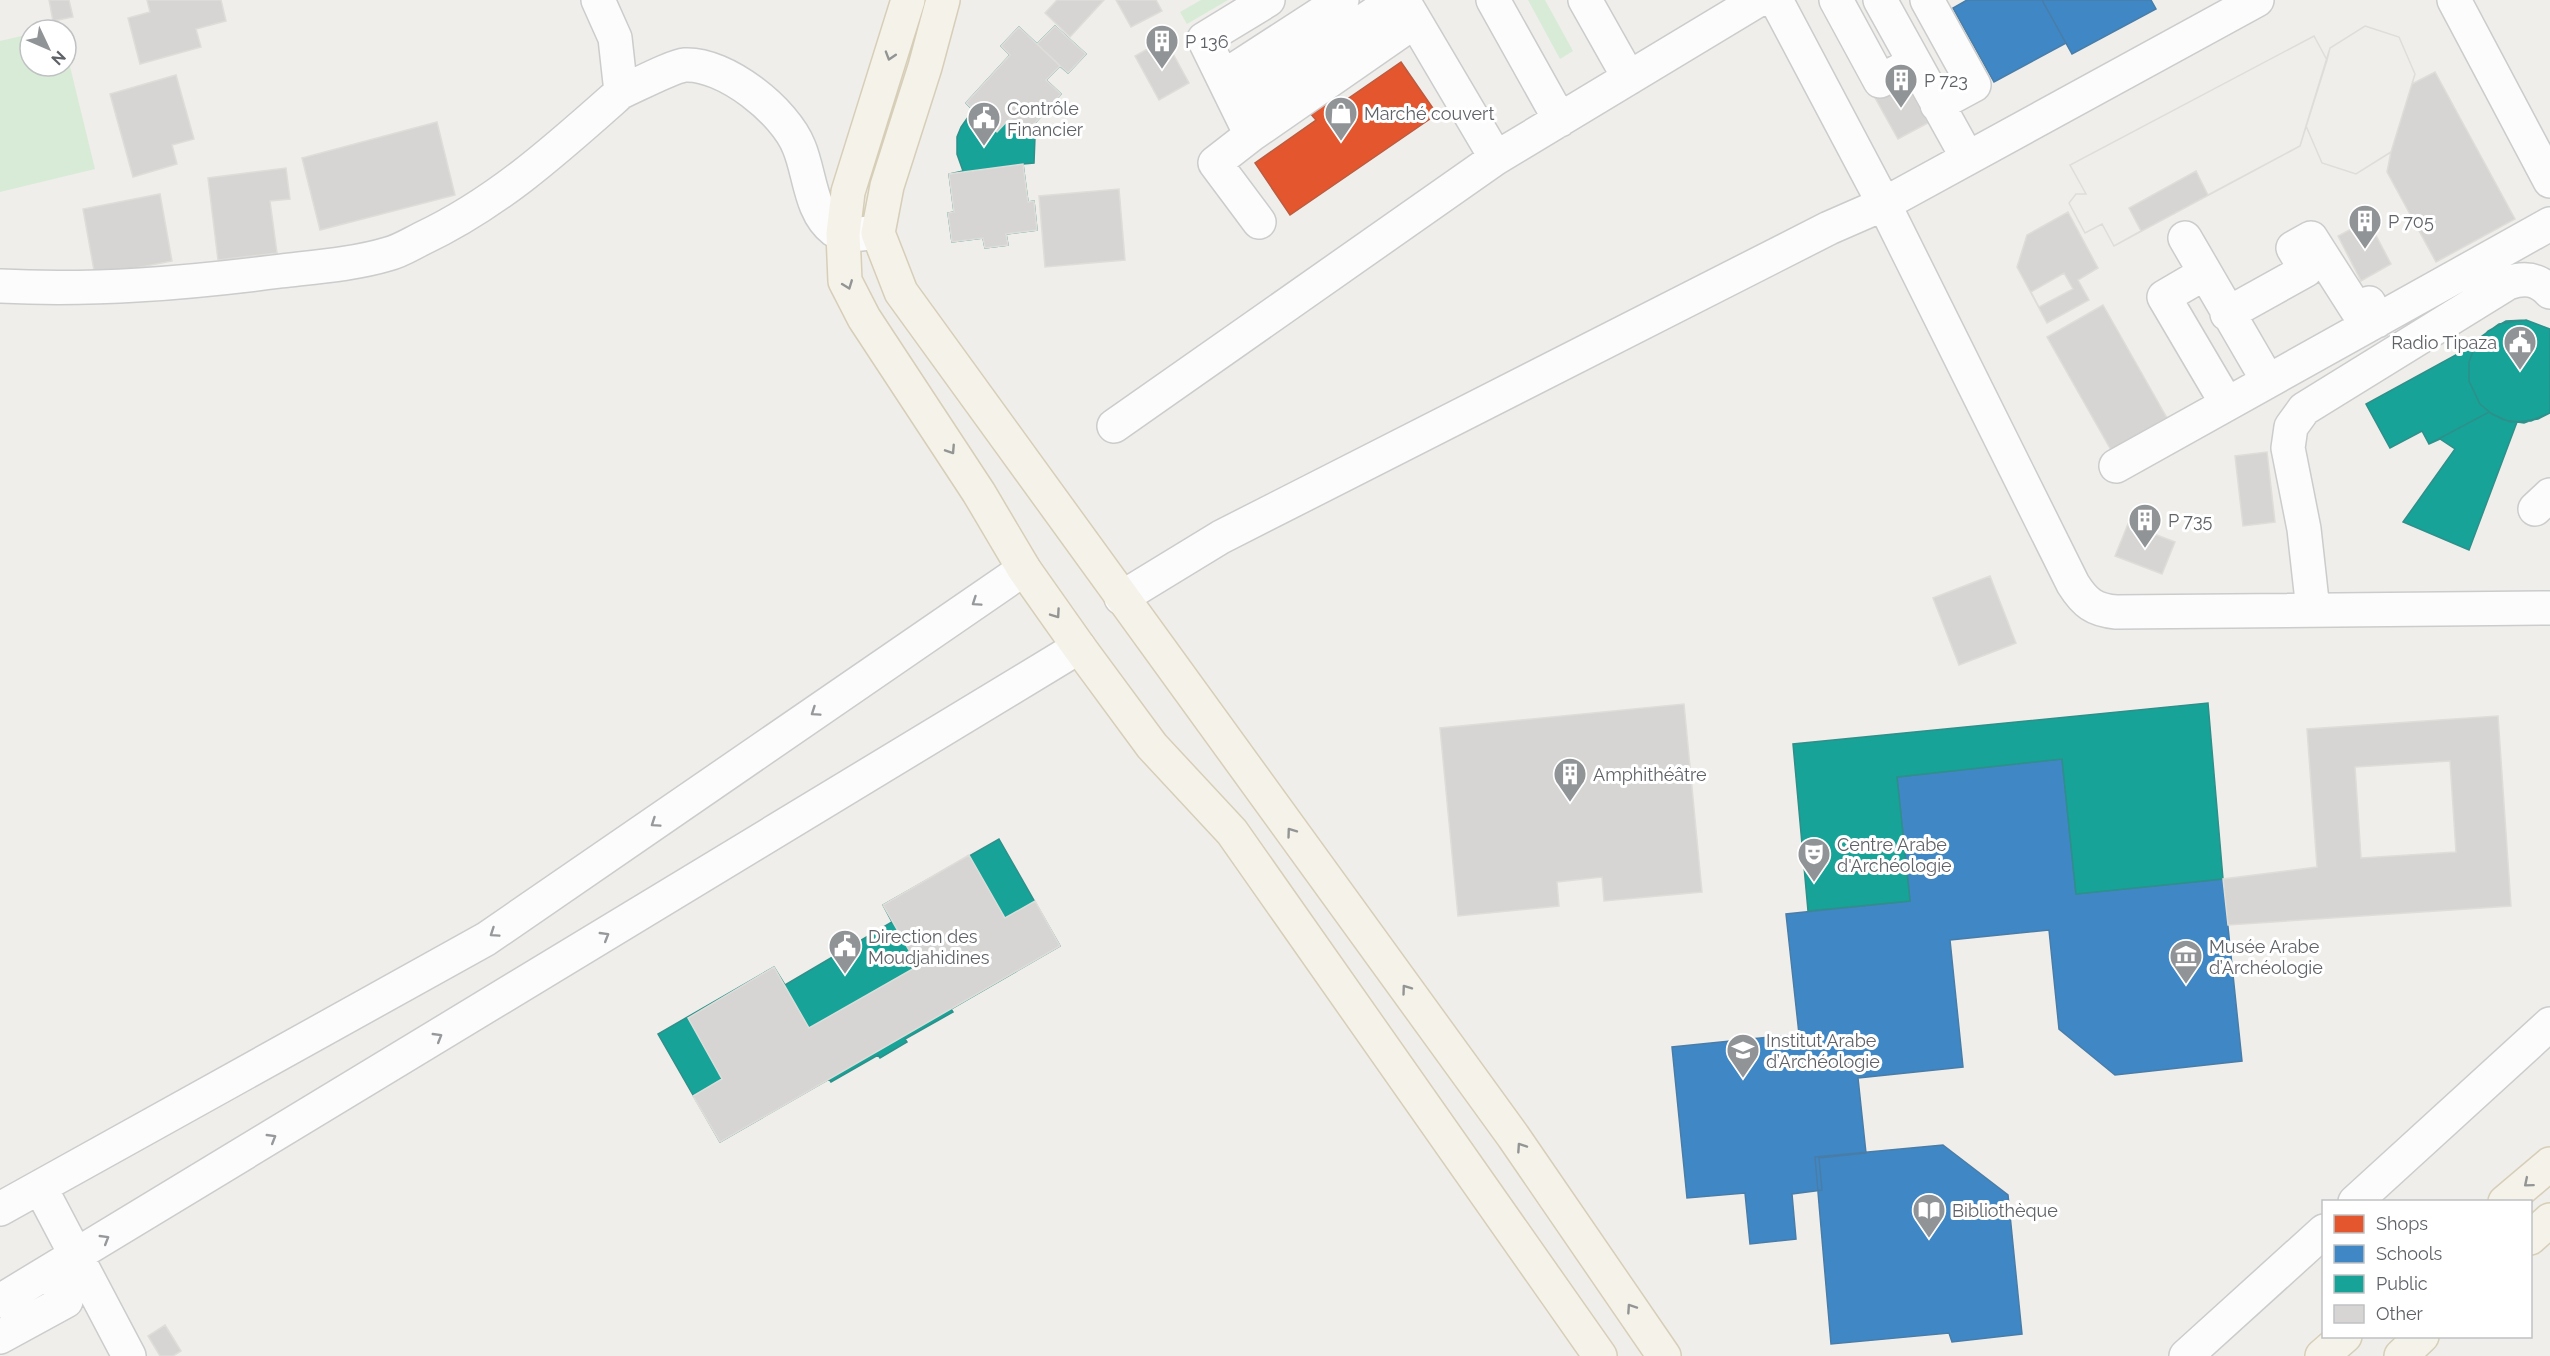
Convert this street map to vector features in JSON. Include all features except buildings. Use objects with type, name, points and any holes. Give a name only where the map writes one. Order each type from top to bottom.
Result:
[{"type":"main road","points":[[908,0],[848,192],[843,234],[845,281],[864,318],[979,492],[1024,569],[1152,746],[1232,832],[1600,1356]]},
{"type":"main road","points":[[943,0],[925,67],[887,186],[878,233],[901,292],[1120,598],[1513,1136],[1664,1356]]},
{"type":"main road","points":[[2507,1200],[2550,1164]]},
{"type":"main road","points":[[2532,1236],[2550,1220]]},
{"type":"main road","points":[[2322,1356],[2343,1338]]},
{"type":"main road","points":[[2401,1356],[2420,1338]]},
{"type":"street","points":[[598,0],[615,38],[621,92]]},
{"type":"street","points":[[1244,121],[1204,39],[1268,0]]},
{"type":"street","points":[[1223,77],[1342,0]]},
{"type":"street","points":[[1493,0],[1560,120]]},
{"type":"street","points":[[1585,0],[1629,78]]},
{"type":"street","points":[[1114,426],[1496,158],[1758,0]]},
{"type":"street","points":[[1776,0],[1884,204],[2073,584],[2090,606],[2101,611],[2116,612],[2550,608]]},
{"type":"street","points":[[1836,0],[1880,81],[1914,63]]},
{"type":"street","points":[[1880,0],[1967,157]]},
{"type":"street","points":[[1927,0],[1974,85],[1937,105]]},
{"type":"street","points":[[1120,598],[1221,537],[1829,228],[1884,204],[2257,0]]},
{"type":"street","points":[[2454,0],[2550,181]]},
{"type":"street","points":[[1259,222],[1215,163],[1244,121],[1404,7],[1496,158]]},
{"type":"street","points":[[0,286],[121,287],[240,276],[388,254],[439,231],[484,206],[565,143],[621,92],[684,65],[717,72],[745,87],[770,107],[799,145],[818,209],[827,223],[843,234],[878,233]]},
{"type":"street","points":[[2115,466],[2550,224]]},
{"type":"street","points":[[2186,238],[2227,314],[2268,381]]},
{"type":"street","points":[[2227,314],[2306,270],[2294,248],[2311,238],[2356,310],[2369,303],[2377,321]]},
{"type":"street","points":[[2205,273],[2164,297],[2227,404]]},
{"type":"street","points":[[2313,610],[2304,529],[2288,448],[2291,427],[2296,417],[2304,409],[2508,283],[2520,279],[2533,280],[2550,292]]},
{"type":"street","points":[[0,1209],[486,939],[1024,569]]},
{"type":"street","points":[[0,1301],[1079,647]]},
{"type":"street","points":[[2357,1200],[2550,1024]]},
{"type":"street","points":[[0,1337],[66,1301],[64,1264],[39,1187]]},
{"type":"street","points":[[2186,1356],[2322,1233]]},
{"type":"street","points":[[64,1264],[129,1356]]},
{"type":"green space","points":[[1201,0],[1228,0],[1187,24],[1180,12]]},
{"type":"green space","points":[[1528,0],[1545,0],[1573,51],[1560,59]]},
{"type":"green space","points":[[18,37],[18,78],[73,78],[95,169],[0,192],[0,41]]},
{"type":"place","name":"P 136","points":[[1162,70]]},
{"type":"place","name":"P 723","points":[[1901,109]]},
{"type":"place","name":"Marché couvert","points":[[1341,142]]},
{"type":"place","name":"Contrôle Financier","points":[[984,147]]},
{"type":"place","name":"P 705","points":[[2365,250]]},
{"type":"place","name":"Radio Tipaza","points":[[2520,371]]},
{"type":"place","name":"P 735","points":[[2145,549]]},
{"type":"place","name":"Amphithéâtre","points":[[1570,803]]},
{"type":"place","name":"Centre Arabe d'Archéologie","points":[[1814,883]]},
{"type":"place","name":"Direction des Moudjahidines","points":[[845,975]]},
{"type":"place","name":"Musée Arabe d’Archéologie","points":[[2186,985]]},
{"type":"place","name":"Institut Arabe d’Archéologie","points":[[1743,1079]]},
{"type":"place","name":"Bibliothèque","points":[[1929,1239]]}]
